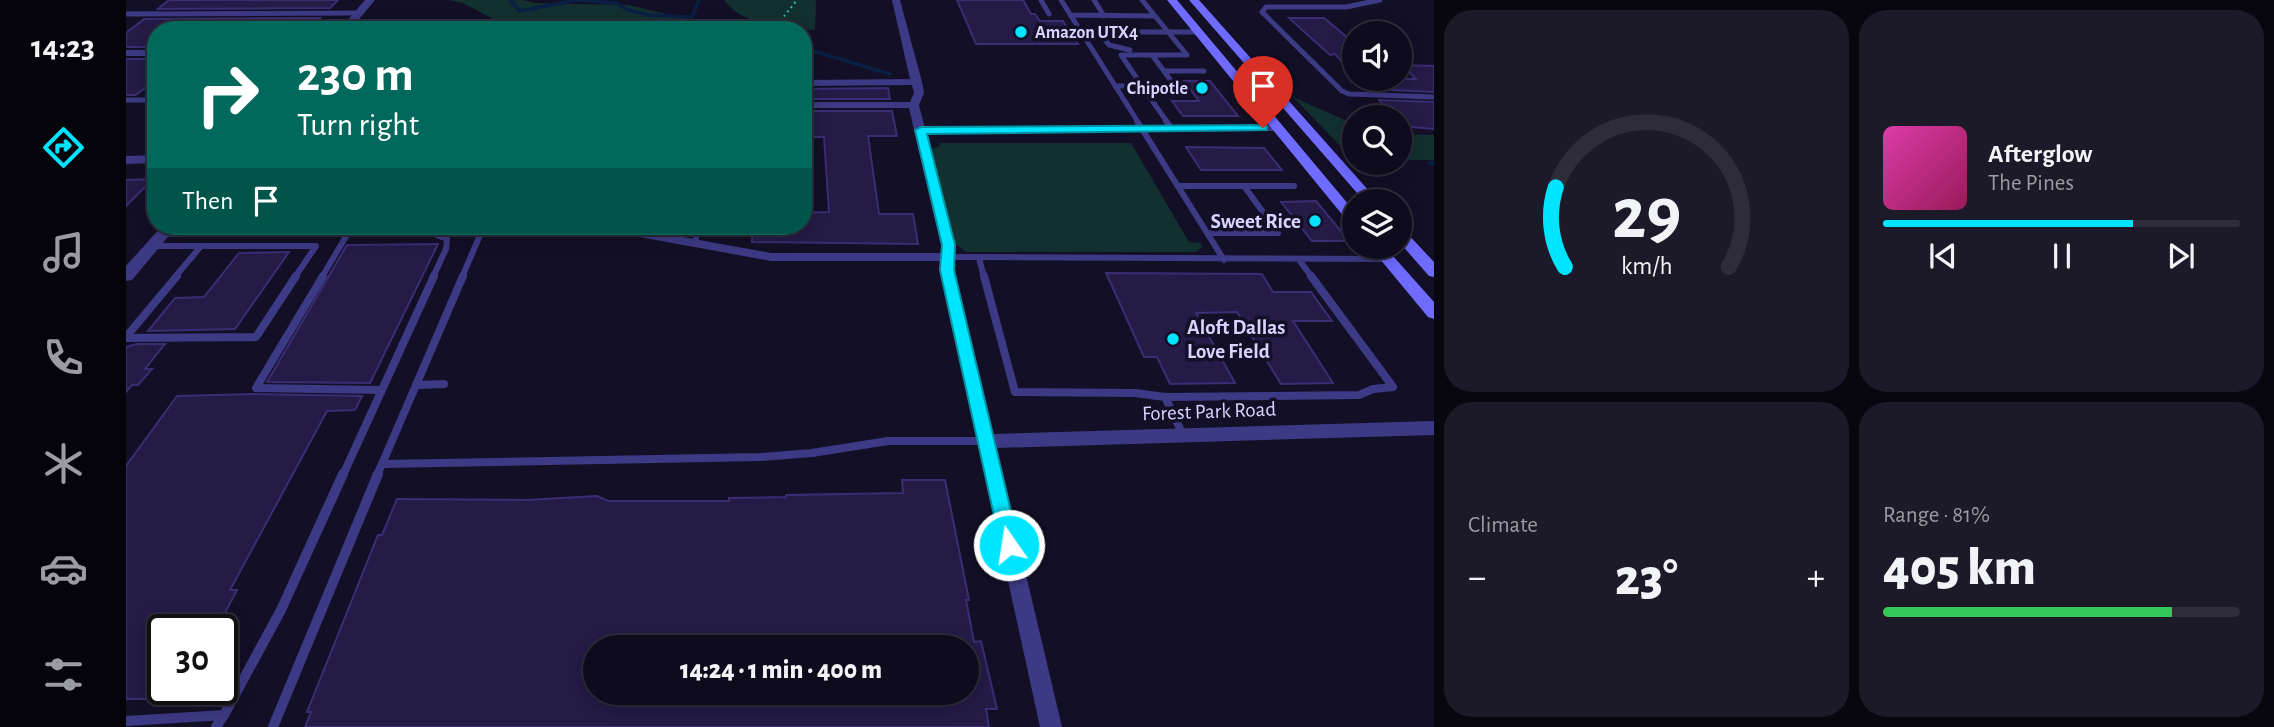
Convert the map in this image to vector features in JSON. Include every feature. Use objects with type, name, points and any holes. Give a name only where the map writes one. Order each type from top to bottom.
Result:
[{"type":"main road","points":[[1172,0],[1342,206]]},
{"type":"main road","points":[[1194,0],[1360,189]]},
{"type":"main road","points":[[1199,32],[1223,33]]},
{"type":"main road","points":[[1277,128],[1306,128]]},
{"type":"main road","points":[[1412,247],[1434,272]]},
{"type":"main road","points":[[1387,259],[1434,313]]},
{"type":"street","points":[[352,21],[370,0]]},
{"type":"street","points":[[896,0],[919,93],[914,105],[948,245],[947,270],[1051,727]]},
{"type":"street","points":[[126,53],[147,53]]},
{"type":"street","points":[[812,83],[917,82]]},
{"type":"street","points":[[812,105],[914,105]]},
{"type":"street","points":[[126,160],[147,159]]},
{"type":"street","points":[[126,276],[162,235]]},
{"type":"street","points":[[648,235],[771,257],[948,257]]},
{"type":"street","name":"Forest Park Road","points":[[986,442],[1434,428]]},
{"type":"lane","points":[[1041,0],[1049,14]]},
{"type":"lane","points":[[1061,0],[1224,260]]},
{"type":"lane","points":[[1094,0],[1104,16]]},
{"type":"lane","points":[[1142,0],[1187,55],[1121,55],[1172,129]]},
{"type":"lane","points":[[1380,0],[1346,7],[1266,7],[1262,12],[1342,91],[1349,94],[1434,97]]},
{"type":"lane","points":[[126,14],[359,13]]},
{"type":"lane","points":[[1070,15],[1155,16]]},
{"type":"lane","points":[[1081,32],[1199,32]]},
{"type":"lane","points":[[1099,32],[1109,45],[1122,50],[1183,51]]},
{"type":"lane","points":[[1115,86],[1175,86],[1153,55]]},
{"type":"lane","points":[[1164,71],[1204,71]]},
{"type":"lane","points":[[126,100],[147,100]]},
{"type":"lane","points":[[921,130],[1277,128]]},
{"type":"lane","points":[[1178,186],[1294,186]]},
{"type":"lane","points":[[1208,233],[1278,233],[1244,186]]},
{"type":"lane","points":[[347,235],[256,388],[381,390]]},
{"type":"lane","points":[[216,727],[281,610],[446,248],[447,239],[437,235]]},
{"type":"lane","points":[[273,727],[480,235]]},
{"type":"lane","points":[[695,244],[696,235]]},
{"type":"lane","points":[[126,337],[256,337],[316,246],[152,246]]},
{"type":"lane","points":[[126,337],[201,246]]},
{"type":"lane","points":[[948,257],[1299,261],[1342,257]]},
{"type":"lane","points":[[979,258],[1015,392],[1135,393],[1165,397],[1359,394],[1393,387],[1299,261]]},
{"type":"lane","points":[[416,385],[444,384]]},
{"type":"lane","points":[[1165,397],[1184,435]]},
{"type":"lane","points":[[382,464],[733,458],[812,453],[888,440],[986,442]]},
{"type":"lane","points":[[126,721],[225,715]]},
{"type":"path","points":[[780,21],[797,0]]},
{"type":"green space","points":[[448,0],[629,5],[696,21],[491,21],[491,18],[463,3]]},
{"type":"green space","points":[[724,0],[816,0],[815,30],[812,30],[812,21],[754,21],[733,9]]},
{"type":"green space","points":[[1293,97],[1342,119],[1342,148]]},
{"type":"green space","points":[[1412,134],[1434,135],[1434,160],[1412,160]]},
{"type":"green space","points":[[939,143],[1131,143],[1189,242],[1200,243],[1203,247],[1195,252],[966,252],[954,243],[931,149],[940,146]]},
{"type":"building","points":[[169,0],[338,0],[330,8],[158,9]]},
{"type":"building","name":"Amazon UTX4","points":[[957,0],[1023,0],[1031,14],[1035,14],[1040,21],[1063,21],[1078,44],[976,44]]},
{"type":"building","points":[[320,18],[317,21],[147,21],[147,47],[126,47],[126,33],[144,19]]},
{"type":"building","points":[[1289,18],[1324,18],[1342,33],[1342,62],[1335,54],[1330,55]]},
{"type":"building","points":[[126,59],[147,59],[147,86],[136,95],[126,95]]},
{"type":"building","points":[[1412,65],[1434,66],[1434,92],[1412,91],[1412,79],[1416,79],[1412,75]]},
{"type":"building","points":[[1184,81],[1210,81],[1238,116],[1183,116],[1172,101],[1199,101]]},
{"type":"building","points":[[888,88],[890,99],[812,99],[812,89]]},
{"type":"building","points":[[1379,100],[1434,102],[1434,129],[1412,127],[1412,105],[1383,105]]},
{"type":"building","points":[[812,111],[892,111],[897,136],[868,136],[879,214],[913,214],[918,244],[752,242],[752,235],[812,235],[812,213],[829,212],[824,137],[812,137]]},
{"type":"building","points":[[1186,147],[1264,148],[1282,170],[1201,170]]},
{"type":"building","points":[[147,179],[147,185],[126,206],[126,180]]},
{"type":"building","name":"Sweet Rice","points":[[1316,201],[1342,233],[1342,241],[1312,241],[1281,202]]},
{"type":"building","points":[[438,244],[370,383],[267,382],[347,245]]},
{"type":"building","points":[[289,252],[235,329],[148,331],[175,298],[204,297],[239,253]]},
{"type":"building","name":"Aloft Dallas Love Field","points":[[1106,273],[1262,274],[1273,292],[1311,292],[1332,321],[1293,321],[1333,383],[1281,384],[1237,312],[1196,313],[1235,383],[1170,384],[1157,357],[1144,357]]},
{"type":"building","points":[[137,344],[165,344],[145,369],[152,369],[138,385],[132,385],[126,392],[126,347]]},
{"type":"building","points":[[177,396],[362,396],[355,410],[327,411],[230,590],[237,590],[224,614],[147,614],[147,699],[126,699],[126,466]]},
{"type":"building","points":[[902,480],[945,480],[969,600],[966,600],[973,635],[583,635],[583,705],[979,705],[981,641],[997,709],[986,709],[989,727],[305,727],[311,712],[307,712],[378,535],[382,535],[397,499],[527,500],[597,496],[608,501],[729,501],[729,498],[903,493]]},
{"type":"waterway","points":[[510,0],[520,11],[576,0],[616,3],[628,10],[648,15],[692,17]]},
{"type":"waterway","points":[[692,17],[699,0]]},
{"type":"waterway","points":[[692,17],[695,21]]},
{"type":"waterway","points":[[812,51],[890,74]]},
{"type":"place","name":"Amazon UTX4","points":[[1021,32]]},
{"type":"place","name":"Chipotle","points":[[1202,88]]},
{"type":"place","name":"Sweet Rice","points":[[1315,221]]},
{"type":"place","name":"Aloft Dallas Love Field","points":[[1173,339]]},
{"type":"route","points":[[1009,545],[947,270],[948,245],[921,130],[1263,128]]}]
